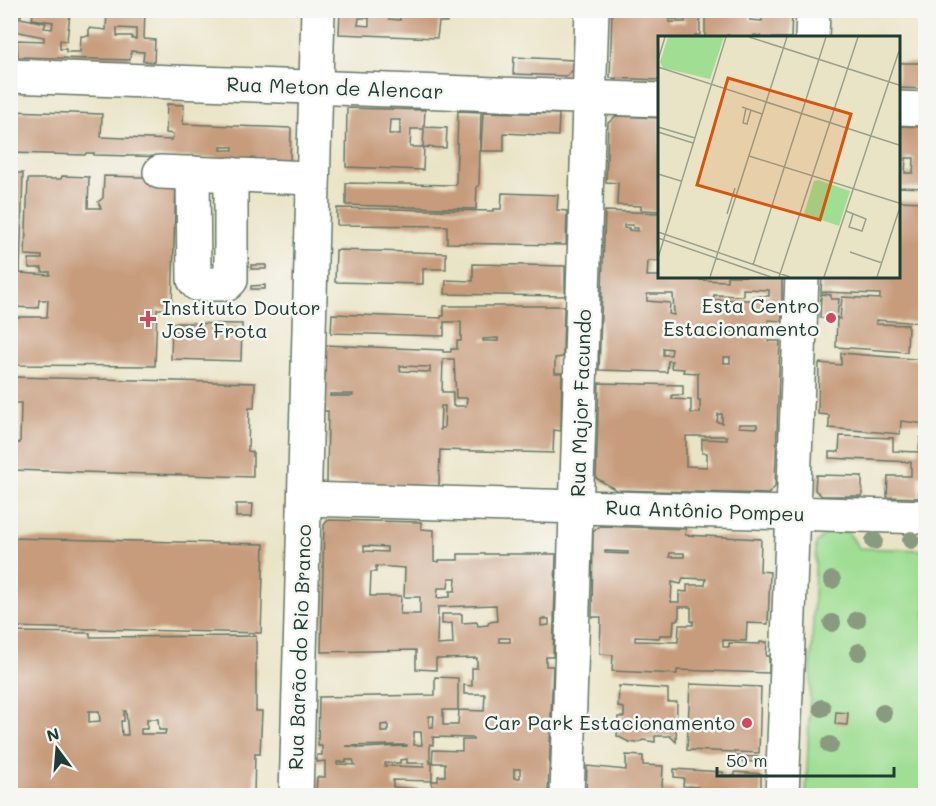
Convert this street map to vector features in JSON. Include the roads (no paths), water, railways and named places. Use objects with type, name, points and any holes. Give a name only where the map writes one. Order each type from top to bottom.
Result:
[{"type":"street","name":"Rua Barão do Rio Branco","points":[[296,795],[318,10]]},
{"type":"street","name":"Rua Major Facundo","points":[[567,795],[578,507],[592,10]]},
{"type":"street","points":[[812,36],[813,10]]},
{"type":"street","name":"Rua Meton de Alencar","points":[[10,76],[658,100]]},
{"type":"street","points":[[900,108],[926,109]]},
{"type":"street","points":[[160,172],[313,178]]},
{"type":"street","points":[[193,173],[194,280],[198,284],[227,284],[231,280],[231,174]]},
{"type":"street","points":[[782,795],[802,278]]},
{"type":"street","name":"Rua Barão do Rio Branco","points":[[273,795],[280,552],[305,499]]},
{"type":"street","name":"Rua Antônio Pompeu","points":[[305,499],[926,517]]},
{"type":"place","name":"Esta Centro Estacionamento","points":[[831,318]]},
{"type":"place","name":"Instituto Doutor José Frota","points":[[148,319]]},
{"type":"place","name":"Car Park Estacionamento","points":[[747,723]]}]
